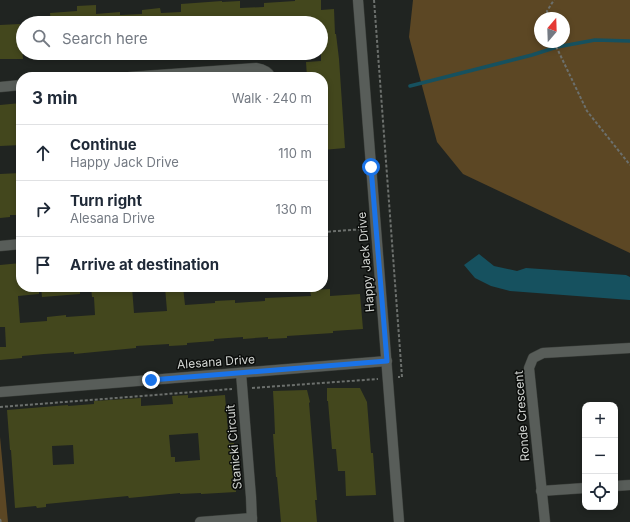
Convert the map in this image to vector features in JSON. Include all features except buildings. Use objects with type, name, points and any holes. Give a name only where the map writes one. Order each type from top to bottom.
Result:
[{"type":"street","name":"Happy Jack Drive","points":[[358,0],[399,522]]},
{"type":"street","points":[[197,72],[250,68],[261,69],[267,72]]},
{"type":"street","points":[[0,87],[16,85]]},
{"type":"street","points":[[0,246],[16,244]]},
{"type":"street","name":"Ronde Crescent","points":[[544,522],[529,368],[533,358],[543,353],[630,348]]},
{"type":"street","name":"Alesana Drive","points":[[0,392],[387,361]]},
{"type":"street","name":"Stanicki Circuit","points":[[200,522],[252,520],[241,373]]},
{"type":"street","points":[[618,486],[630,484]]},
{"type":"street","points":[[541,491],[582,488]]},
{"type":"path","points":[[0,407],[402,377],[374,0]]},
{"type":"path","points":[[547,12],[554,0]]},
{"type":"path","points":[[557,48],[586,111],[630,165]]},
{"type":"path","points":[[328,232],[376,228]]},
{"type":"shaded area","points":[[413,0],[630,0],[630,253],[463,174],[437,142],[409,37]]},
{"type":"shaded area","points":[[0,437],[8,522],[0,522]]},
{"type":"water","points":[[479,254],[494,266],[517,271],[526,268],[626,275],[630,277],[630,300],[510,291],[491,286],[475,278],[464,265]]},
{"type":"waterway","points":[[410,86],[532,55],[557,47],[595,40],[630,41]]},
{"type":"route","points":[[151,380],[387,361],[371,167]]}]
